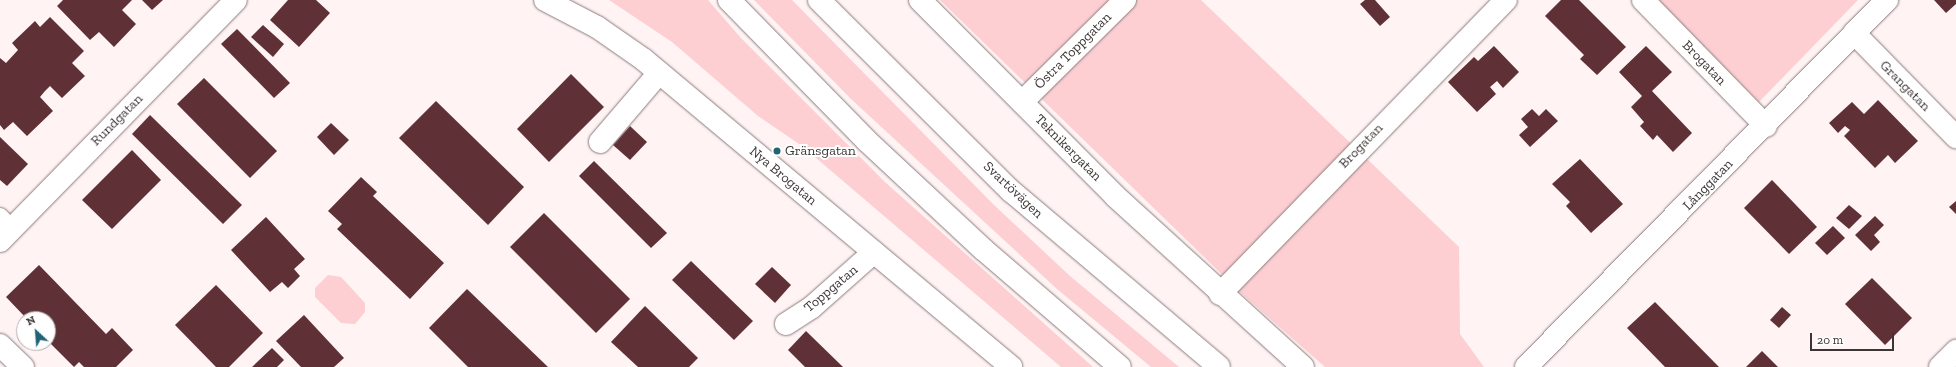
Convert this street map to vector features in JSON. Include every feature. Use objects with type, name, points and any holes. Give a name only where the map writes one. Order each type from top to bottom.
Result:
[{"type":"street","name":"Rundgatan","points":[[4,229],[236,0]]},
{"type":"street","name":"Nya Brogatan","points":[[545,0],[597,27],[659,73],[1011,367]]},
{"type":"street","points":[[729,0],[867,141],[984,250],[1120,367]]},
{"type":"street","name":"Svartövägen","points":[[819,0],[1011,191],[1219,367]]},
{"type":"street","name":"Teknikergatan","points":[[920,0],[1022,102],[1220,294],[1303,367]]},
{"type":"street","name":"Östra Toppgatan","points":[[1022,102],[1125,0]]},
{"type":"street","name":"Brogatan","points":[[1220,294],[1506,0]]},
{"type":"street","name":"Brogatan","points":[[1643,0],[1766,126]]},
{"type":"street","name":"Långgatan","points":[[1526,367],[1766,126],[1887,0]]},
{"type":"street","name":"Grangatan","points":[[1854,33],[1956,137]]},
{"type":"street","points":[[600,142],[659,73]]},
{"type":"street","name":"Toppgatan","points":[[786,324],[816,303],[874,252]]},
{"type":"street","points":[[0,345],[23,367]]},
{"type":"street","points":[[1940,367],[1956,351]]},
{"type":"shaded area","points":[[609,0],[708,0],[741,38],[886,183],[1093,367],[1061,367],[802,146],[758,116],[672,42]]},
{"type":"shaded area","points":[[754,0],[792,0],[993,204],[1070,276],[1179,367],[1151,367],[1057,289],[851,99]]},
{"type":"shaded area","points":[[940,0],[1201,0],[1459,247],[1460,334],[1484,367],[1325,367],[1242,294]]},
{"type":"shaded area","points":[[1658,0],[1858,0],[1759,102]]},
{"type":"shaded area","points":[[328,275],[341,277],[365,303],[365,312],[355,324],[341,323],[315,297],[315,288]]},
{"type":"building","points":[[63,0],[132,0],[122,10],[136,24],[114,47],[99,32],[90,40],[57,6]]},
{"type":"building","points":[[142,0],[163,0],[152,10]]},
{"type":"building","points":[[288,0],[316,0],[330,13],[299,47],[270,20]]},
{"type":"building","points":[[1365,0],[1375,0],[1390,17],[1380,26],[1360,4]]},
{"type":"building","points":[[1561,0],[1579,0],[1626,47],[1597,75],[1580,59],[1584,55],[1545,16]]},
{"type":"building","points":[[1934,0],[1956,0],[1956,4],[1946,13]]},
{"type":"building","points":[[50,17],[84,51],[72,63],[85,76],[62,98],[50,86],[45,91],[40,97],[53,111],[27,136],[13,122],[4,130],[0,125],[0,58],[6,63],[18,50],[12,43],[35,21],[40,27]]},
{"type":"building","points":[[263,25],[284,44],[273,57],[251,37]]},
{"type":"building","points":[[237,29],[290,83],[274,98],[221,44]]},
{"type":"building","points":[[1494,46],[1519,72],[1503,88],[1497,81],[1490,87],[1496,94],[1477,112],[1448,82],[1474,57],[1478,61]]},
{"type":"building","points":[[1646,46],[1672,72],[1652,91],[1692,133],[1673,152],[1657,135],[1653,140],[1640,126],[1644,122],[1631,107],[1642,96],[1619,72]]},
{"type":"building","points":[[571,74],[604,107],[549,162],[517,129]]},
{"type":"building","points":[[204,78],[277,151],[250,178],[177,104]]},
{"type":"building","points":[[1878,100],[1918,141],[1895,163],[1888,155],[1875,168],[1844,136],[1850,130],[1845,126],[1838,133],[1829,123],[1852,102],[1864,114]]},
{"type":"building","points":[[436,101],[524,187],[488,225],[399,138]]},
{"type":"building","points":[[1532,109],[1539,116],[1546,109],[1558,121],[1530,147],[1519,135],[1528,127],[1521,119]]},
{"type":"building","points":[[150,115],[242,205],[223,224],[132,134]]},
{"type":"building","points":[[331,123],[349,140],[334,155],[317,137]]},
{"type":"building","points":[[630,126],[647,142],[630,160],[613,145]]},
{"type":"building","points":[[0,137],[28,164],[7,186],[0,180]]},
{"type":"building","points":[[132,150],[161,180],[112,229],[82,200]]},
{"type":"building","points":[[1580,159],[1623,204],[1591,233],[1566,206],[1570,202],[1552,184]]},
{"type":"building","points":[[594,161],[667,233],[651,248],[579,176]]},
{"type":"building","points":[[361,177],[377,192],[373,196],[444,263],[410,299],[337,229],[342,224],[328,211]]},
{"type":"building","points":[[1772,180],[1817,227],[1789,254],[1744,208]]},
{"type":"building","points":[[1956,201],[1956,214],[1949,207]]},
{"type":"building","points":[[1849,205],[1862,216],[1849,229],[1836,218]]},
{"type":"building","points":[[544,213],[630,299],[596,333],[510,247]]},
{"type":"building","points":[[1875,216],[1884,225],[1874,235],[1880,242],[1871,251],[1855,235]]},
{"type":"building","points":[[266,217],[305,259],[294,269],[300,276],[288,288],[282,282],[270,292],[231,250]]},
{"type":"building","points":[[1833,226],[1845,238],[1827,255],[1815,243]]},
{"type":"building","points":[[691,261],[753,321],[734,340],[672,280]]},
{"type":"building","points":[[39,265],[106,334],[112,328],[133,350],[116,367],[84,367],[79,362],[74,367],[56,349],[56,311],[19,311],[6,297]]},
{"type":"building","points":[[772,267],[791,285],[775,303],[755,284]]},
{"type":"building","points":[[1872,278],[1912,318],[1885,345],[1845,304]]},
{"type":"building","points":[[216,285],[263,333],[229,367],[216,367],[175,325]]},
{"type":"building","points":[[467,289],[548,367],[468,367],[429,328]]},
{"type":"building","points":[[1655,302],[1719,367],[1665,367],[1627,328]]},
{"type":"building","points":[[645,306],[698,358],[689,367],[638,367],[611,342]]},
{"type":"building","points":[[1782,307],[1791,315],[1779,328],[1770,320]]},
{"type":"building","points":[[304,315],[344,358],[334,367],[301,367],[276,341]]},
{"type":"building","points":[[806,331],[843,367],[805,367],[788,350]]},
{"type":"building","points":[[272,348],[284,360],[277,367],[252,367]]},
{"type":"building","points":[[1762,351],[1778,367],[1746,367]]},
{"type":"place","name":"Gränsgatan","points":[[777,151]]}]
